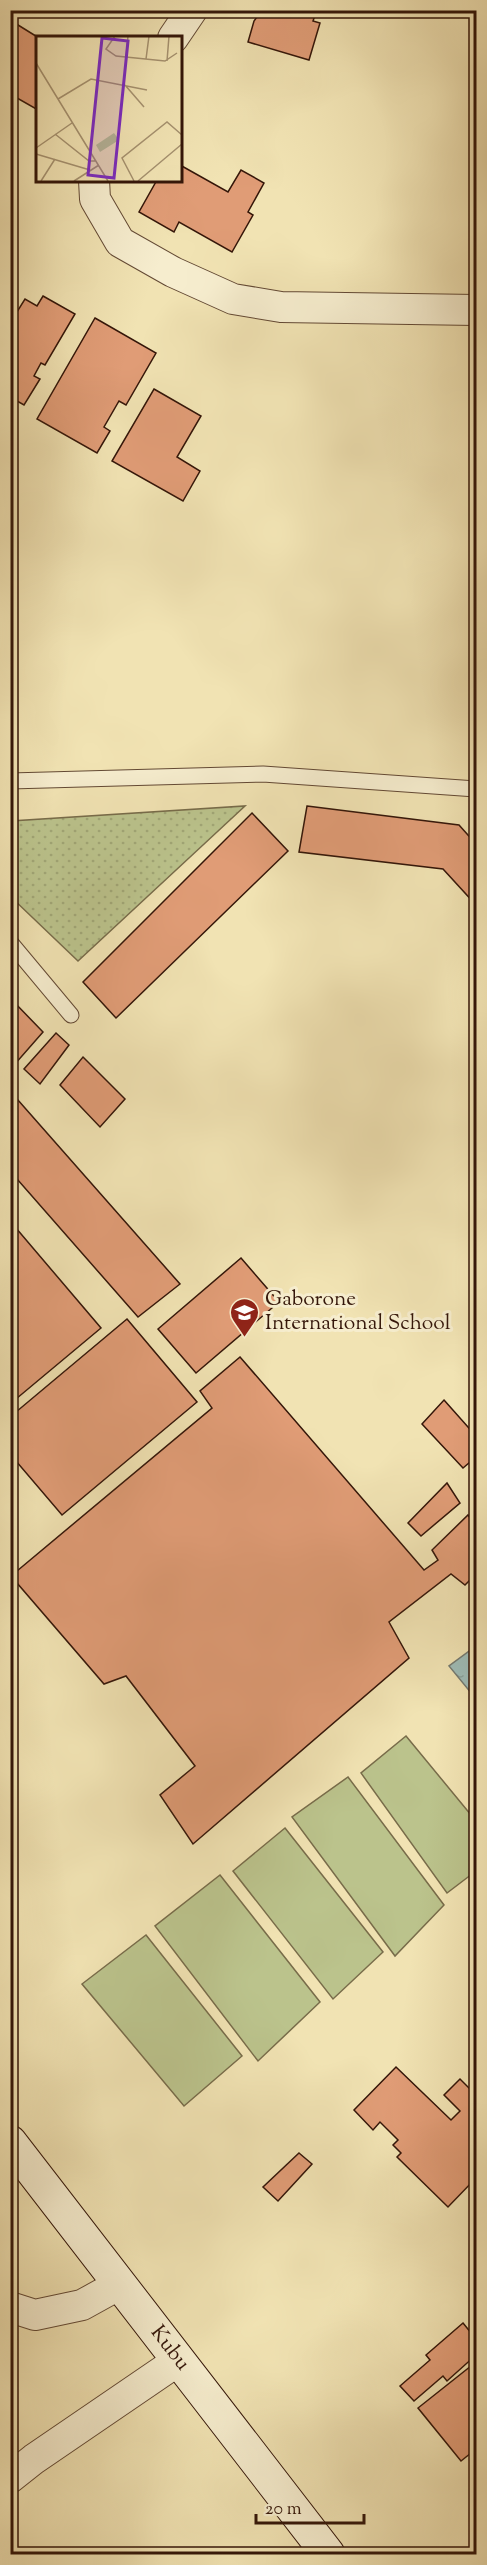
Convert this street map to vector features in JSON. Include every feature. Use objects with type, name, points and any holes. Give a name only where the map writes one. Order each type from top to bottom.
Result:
[{"type":"main road","name":"Kubu","points":[[10,2142],[328,2554]]},
{"type":"street","points":[[174,36],[192,10]]},
{"type":"street","points":[[94,182],[95,199],[120,242],[173,272],[233,299],[281,307],[477,310]]},
{"type":"street","points":[[10,2307],[35,2315],[82,2305],[120,2284]]},
{"type":"street","points":[[10,2478],[22,2454],[179,2360]]},
{"type":"lane","points":[[10,781],[263,774],[477,789]]},
{"type":"lane","points":[[10,942],[71,1015]]},
{"type":"green space","points":[[245,806],[78,961],[11,897],[11,821]]},
{"type":"green space","points":[[406,1736],[476,1821],[476,1871],[447,1893],[361,1773]]},
{"type":"green space","points":[[348,1777],[444,1905],[395,1956],[292,1817]]},
{"type":"green space","points":[[285,1828],[383,1952],[333,1999],[233,1871]]},
{"type":"green space","points":[[220,1875],[320,2002],[258,2061],[155,1926]]},
{"type":"green space","points":[[146,1935],[242,2056],[184,2106],[82,1984]]},
{"type":"water","points":[[476,1646],[476,1699],[449,1666]]},
{"type":"building","points":[[262,10],[317,10],[313,21],[320,23],[309,60],[248,42],[254,21]]},
{"type":"building","points":[[10,20],[36,36],[36,109],[10,94]]},
{"type":"building","points":[[182,166],[228,192],[241,170],[264,183],[248,212],[253,215],[232,252],[179,222],[174,232],[139,212],[156,182],[182,182]]},
{"type":"building","points":[[43,296],[75,314],[45,365],[41,363],[34,376],[40,379],[24,405],[10,397],[10,323],[25,299],[37,306]]},
{"type":"building","points":[[95,318],[156,353],[126,405],[119,401],[104,427],[110,431],[97,453],[37,419]]},
{"type":"building","points":[[154,389],[201,416],[177,457],[200,471],[183,501],[112,461]]},
{"type":"building","points":[[307,806],[459,825],[476,844],[476,905],[443,869],[299,852]]},
{"type":"building","points":[[252,813],[288,851],[116,1018],[83,982]]},
{"type":"building","points":[[13,1001],[43,1032],[15,1064],[10,1059]]},
{"type":"building","points":[[56,1033],[69,1045],[40,1084],[24,1069]]},
{"type":"building","points":[[83,1057],[125,1099],[100,1127],[60,1085]]},
{"type":"building","points":[[10,1091],[180,1284],[138,1317],[10,1171]]},
{"type":"building","points":[[10,1221],[101,1328],[10,1404]]},
{"type":"building","points":[[241,1258],[279,1302],[196,1373],[158,1329]]},
{"type":"building","points":[[127,1319],[197,1402],[62,1515],[10,1454],[10,1417]]},
{"type":"building","points":[[240,1357],[424,1570],[438,1560],[432,1550],[468,1515],[476,1527],[476,1574],[465,1585],[451,1574],[389,1622],[409,1658],[193,1844],[160,1795],[195,1766],[126,1676],[104,1684],[11,1576],[212,1408],[200,1391]]},
{"type":"building","points":[[444,1400],[476,1436],[476,1457],[463,1468],[422,1424]]},
{"type":"building","points":[[447,1483],[460,1503],[421,1536],[408,1523]]},
{"type":"building","points":[[396,2067],[451,2120],[460,2111],[444,2095],[460,2079],[476,2095],[476,2178],[448,2207],[397,2157],[401,2153],[393,2145],[398,2140],[380,2122],[373,2130],[354,2110]]},
{"type":"building","points":[[299,2153],[312,2164],[278,2201],[263,2187]]},
{"type":"building","points":[[463,2323],[476,2339],[476,2355],[447,2381],[443,2376],[414,2401],[400,2386],[430,2360],[426,2355]]},
{"type":"building","points":[[476,2362],[476,2449],[461,2461],[418,2408]]},
{"type":"place","name":"Gaborone International School","points":[[244,1338]]}]
